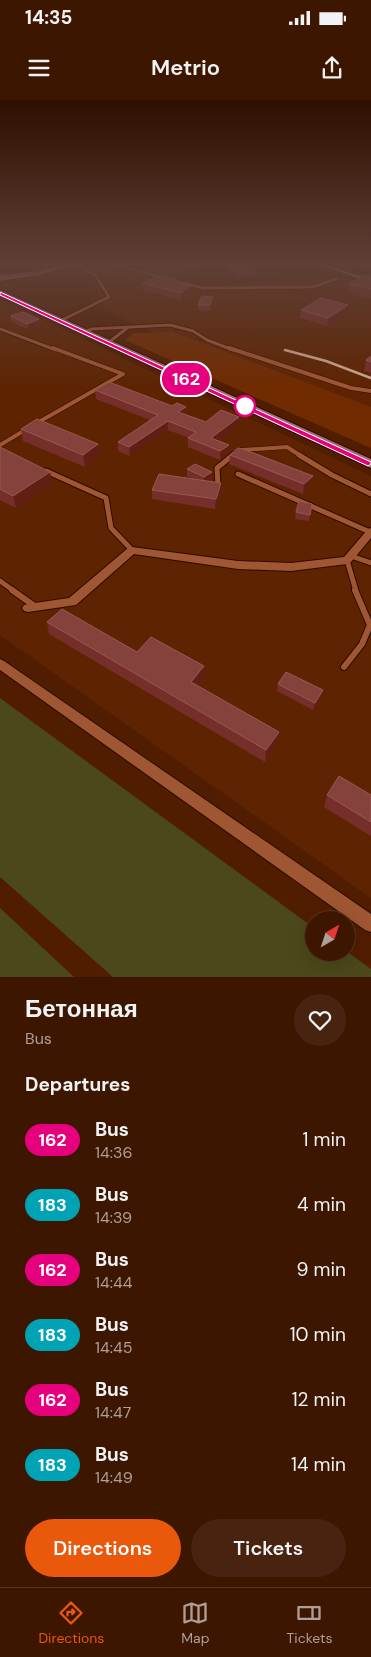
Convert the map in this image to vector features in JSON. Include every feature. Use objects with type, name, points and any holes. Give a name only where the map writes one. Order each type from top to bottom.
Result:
[{"type":"main road","points":[[37,306],[60,321],[83,332],[371,464]]},
{"type":"street","points":[[32,607],[72,602],[132,550],[238,566],[291,567],[349,558],[371,531]]},
{"type":"street","points":[[0,664],[371,924]]},
{"type":"lane","points":[[60,321],[91,306]]},
{"type":"lane","points":[[83,332],[92,329],[117,329],[131,326],[170,324],[193,331],[207,340],[242,353],[351,388],[371,391]]},
{"type":"lane","points":[[108,343],[131,326]]},
{"type":"lane","points":[[0,329],[123,374],[0,444]]},
{"type":"lane","points":[[218,486],[217,468],[239,451],[287,447],[332,475],[371,494]]},
{"type":"lane","points":[[44,470],[106,498],[111,528],[132,550]]},
{"type":"lane","points":[[238,474],[371,531]]},
{"type":"lane","points":[[344,667],[362,644],[370,625],[358,600],[349,558],[371,563]]},
{"type":"lane","points":[[0,580],[32,607]]},
{"type":"shaded area","points":[[0,306],[12,306],[371,476],[371,898],[0,635]]},
{"type":"shaded area","points":[[103,306],[371,306],[371,430],[105,311]]},
{"type":"shaded area","points":[[173,332],[371,407],[371,448],[125,340],[134,333]]},
{"type":"shaded area","points":[[0,698],[305,921],[305,961],[355,961],[355,957],[371,969],[371,977],[113,977],[0,877]]},
{"type":"shaded area","points":[[0,908],[74,977],[0,977]]},
{"type":"building","points":[[308,306],[347,306],[328,318],[301,310]]},
{"type":"building","points":[[23,312],[39,319],[27,324],[11,316]]},
{"type":"building","points":[[109,382],[172,406],[177,403],[186,407],[178,412],[206,422],[221,410],[239,417],[211,438],[229,445],[220,451],[188,438],[196,432],[168,421],[129,447],[118,442],[158,415],[95,390]]},
{"type":"building","points":[[37,419],[98,444],[83,455],[21,429]]},
{"type":"building","points":[[0,447],[50,472],[13,496],[0,489]]},
{"type":"building","points":[[238,448],[313,476],[304,484],[230,455]]},
{"type":"building","points":[[195,464],[212,472],[204,477],[187,469]]},
{"type":"building","points":[[159,474],[221,483],[216,499],[152,490]]},
{"type":"building","points":[[299,501],[312,504],[310,515],[296,512]]},
{"type":"building","points":[[62,609],[137,652],[151,637],[204,666],[191,682],[279,732],[266,750],[47,622]]},
{"type":"building","points":[[286,672],[323,690],[315,703],[278,684]]},
{"type":"building","points":[[339,776],[371,795],[371,822],[327,795]]},
{"type":"railway","points":[[285,350],[326,361],[371,378]]},
{"type":"bus line","name":"162","points":[[28,306],[371,464]]}]
